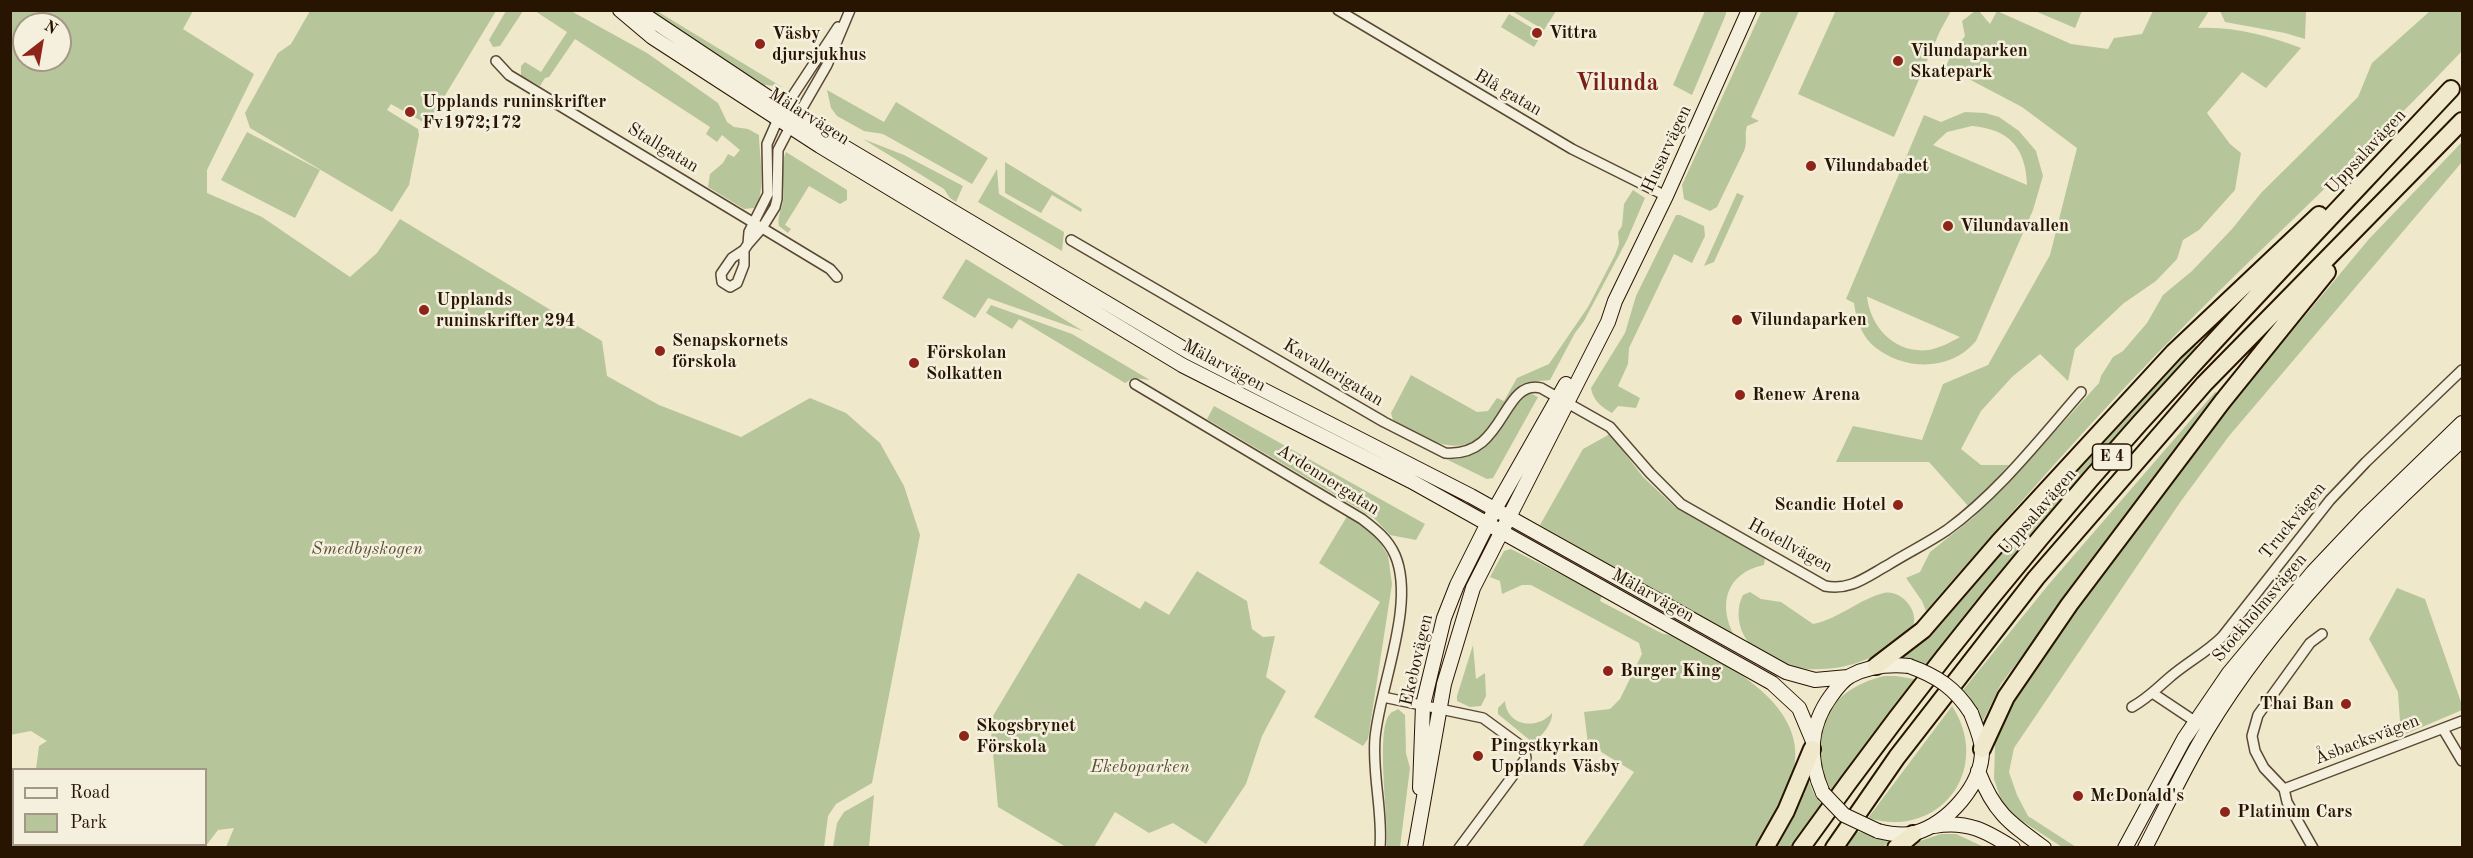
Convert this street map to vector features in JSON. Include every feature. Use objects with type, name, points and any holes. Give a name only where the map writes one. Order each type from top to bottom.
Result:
[{"type":"highway","points":[[1876,666],[1923,630],[1999,542],[2174,352],[2457,83]]},
{"type":"highway","name":"Uppsalavägen","points":[[1801,848],[1874,746],[2028,553],[2188,369],[2457,83]]},
{"type":"highway","points":[[1982,749],[2006,697],[2056,623],[2222,402],[2336,261],[2463,122]]},
{"type":"highway","name":"E 4","points":[[1834,848],[1897,757],[2036,578],[2196,393],[2463,122]]},
{"type":"highway","points":[[1765,848],[1786,811],[1812,744]]},
{"type":"highway","points":[[1896,848],[1913,834]]},
{"type":"main road","name":"Mälarvägen","points":[[620,10],[652,37],[781,114]]},
{"type":"main road","name":"Mälarvägen","points":[[637,10],[793,122],[1182,365],[1411,481],[1772,683],[1799,708],[1812,744]]},
{"type":"main road","name":"Husarvägen","points":[[1495,508],[1608,322],[1615,301],[1666,196],[1749,10]]},
{"type":"main road","name":"Mälarvägen","points":[[793,122],[1214,367],[1495,508],[1786,672],[1815,680],[1848,677]]},
{"type":"main road","name":"Husarvägen","points":[[1511,517],[1563,399]]},
{"type":"main road","name":"Stockholmsvägen","points":[[2126,846],[2195,722],[2229,673],[2313,572],[2365,517],[2463,423]]},
{"type":"main road","name":"Stockholmsvägen","points":[[2145,848],[2207,730],[2238,684],[2283,625],[2322,579],[2380,518],[2461,442]]},
{"type":"main road","name":"Ekebovägen","points":[[1420,814],[1423,705],[1444,618],[1457,585],[1495,508]]},
{"type":"main road","name":"Ekebovägen","points":[[1415,848],[1439,708],[1462,622],[1473,588],[1511,517]]},
{"type":"main road","points":[[1876,666],[1909,666],[1930,673],[1948,685],[1971,713],[1982,749],[1978,771],[1963,799],[1951,812],[1929,827],[1913,834],[1893,835],[1878,831],[1844,815],[1823,793],[1814,771],[1812,744],[1817,720],[1826,703],[1848,677],[1876,666]]},
{"type":"main road","points":[[1978,771],[2001,815],[2044,848]]},
{"type":"main road","points":[[1929,827],[1952,823],[1968,825],[1989,833],[2013,848]]},
{"type":"street","points":[[758,225],[768,194],[767,144],[781,114],[850,10]]},
{"type":"street","points":[[746,247],[749,232],[758,225],[777,199],[778,150],[827,65],[850,10]]},
{"type":"street","name":"Blå gatan","points":[[1338,10],[1572,149],[1666,196]]},
{"type":"street","name":"Stallgatan","points":[[496,62],[509,75],[830,269],[837,277]]},
{"type":"street","name":"Kavallerigatan","points":[[1071,240],[1384,422],[1445,453],[1455,454],[1478,445],[1497,428],[1514,397],[1523,389],[1532,386],[1542,388],[1563,399]]},
{"type":"street","name":"Truckvägen","points":[[2132,707],[2154,694],[2169,678],[2210,649],[2222,637],[2330,500],[2366,462],[2463,370]]},
{"type":"street","name":"Ardennergatan","points":[[1135,384],[1337,503],[1383,535],[1395,554],[1402,580],[1401,605],[1375,739],[1380,848]]},
{"type":"street","name":"Hotellvägen","points":[[1563,399],[1610,427],[1650,473],[1682,504],[1825,586],[1839,588],[1852,584],[1889,564],[1946,531],[1966,515],[2012,470],[2080,392]]},
{"type":"street","points":[[2313,848],[2287,802],[2283,789],[2264,768],[2255,752],[2252,736],[2258,715],[2310,643],[2322,634]]},
{"type":"street","points":[[2154,694],[2207,730]]},
{"type":"street","points":[[1383,697],[1483,718],[1524,748],[1526,758],[1459,848]]},
{"type":"street","name":"Åsbacksvägen","points":[[2283,789],[2463,721]]},
{"type":"street","points":[[2442,729],[2463,761]]},
{"type":"green space","name":"Smedbyskogen","points":[[11,10],[193,11],[183,29],[254,74],[207,170],[207,193],[262,217],[350,277],[377,253],[400,219],[602,341],[607,376],[659,405],[741,437],[810,398],[846,413],[880,443],[904,486],[920,535],[872,783],[836,804],[828,816],[824,847],[226,847],[234,828],[218,830],[207,844],[207,768],[36,768],[39,746],[47,741],[31,731],[10,735]]},
{"type":"green space","points":[[1762,10],[1799,11],[1751,117],[1759,121],[1747,126],[1744,151],[1717,207],[1710,211],[1684,199],[1682,185]]},
{"type":"green space","points":[[1836,10],[1951,11],[1894,137],[1798,94]]},
{"type":"green space","points":[[310,11],[496,11],[432,117],[423,122],[391,104],[387,110],[418,129],[419,135],[409,185],[392,212],[250,128],[245,113],[278,53],[291,44]]},
{"type":"green space","points":[[506,11],[523,11],[500,46],[493,47],[489,40]]},
{"type":"green space","points":[[535,11],[571,11],[647,53],[718,103],[727,122],[734,127],[748,129],[759,135],[761,184],[758,202],[754,208],[744,209],[708,187],[710,174],[723,163],[728,154],[734,157],[740,150],[722,135],[717,142],[706,134],[710,127],[575,39],[549,77],[545,78],[540,86],[521,76],[521,66],[525,62],[541,72],[567,32]]},
{"type":"green space","points":[[644,11],[657,11],[782,87],[766,85],[759,88]]},
{"type":"green space","points":[[1512,11],[1556,11],[1544,30]]},
{"type":"green space","points":[[1705,11],[1726,11],[1726,14],[1692,95],[1673,85]]},
{"type":"green space","points":[[1975,11],[1979,11],[1990,24],[1997,11],[2071,44],[2108,49],[2114,38],[2142,34],[2153,11],[2209,11],[2198,28],[2251,33],[2301,48],[2266,88],[2242,72],[2207,113],[2230,144],[2241,153],[2235,190],[2199,230],[2183,240],[2177,259],[2156,281],[2124,303],[2075,349],[2068,381],[2040,354],[2012,377],[1981,411],[1961,449],[1981,465],[2009,465],[1969,507],[1929,462],[1836,462],[1853,426],[1922,440],[1943,384],[1988,365],[2050,255],[2077,148],[2022,107],[1946,67],[1951,54],[1965,36],[1962,21]]},
{"type":"green space","points":[[2035,11],[2082,11],[2075,28]]},
{"type":"green space","points":[[2220,11],[2306,11],[2305,39],[2225,22]]},
{"type":"green space","points":[[2430,11],[2462,11],[2462,51],[2396,119],[2156,354],[2056,463],[1926,611],[1906,578],[1920,572],[1930,552],[1974,517],[2018,472],[2099,383],[2113,357],[2123,351],[2147,323],[2163,295],[2192,271],[2232,229],[2261,193],[2358,97],[2372,63]]},
{"type":"green space","points":[[1509,14],[1542,34],[1534,47],[1501,27]]},
{"type":"green space","points":[[827,90],[884,122],[896,102],[988,158],[972,184],[883,134],[864,131],[837,116],[831,108]]},
{"type":"green space","points":[[1965,112],[1985,113],[1999,117],[2019,131],[2036,151],[2043,176],[2033,210],[1976,341],[1954,358],[1928,364],[1914,364],[1888,356],[1871,344],[1861,328],[1854,303],[1846,299],[1924,115],[1941,122]],"holes":[[[1972,126],[1996,131],[2013,143],[2023,161],[2027,185],[1933,145],[1947,132]],[[1868,297],[1960,337],[1929,350],[1906,348],[1895,343],[1879,328],[1869,308]]]},
{"type":"green space","points":[[247,132],[320,170],[295,218],[221,180]]},
{"type":"green space","points":[[863,139],[904,155],[963,186],[956,202],[944,189]]},
{"type":"green space","points":[[2462,142],[2462,162],[2229,436],[2181,501],[2014,748],[2009,772],[2017,795],[2028,816],[2076,847],[2062,847],[2016,817],[2002,803],[1994,779],[1995,744],[2007,712],[2078,607],[2194,449],[2369,239]]},
{"type":"green space","points":[[786,152],[847,190],[847,200],[840,204],[809,186],[785,225],[791,229],[788,233],[779,226],[783,202],[783,164]]},
{"type":"green space","points":[[1005,162],[1082,209],[1081,212],[1052,195],[1041,213],[1005,193]]},
{"type":"green space","points":[[997,169],[999,194],[1064,232],[1062,251],[978,202]]},
{"type":"green space","points":[[1633,190],[1645,198],[1627,240],[1550,380],[1530,382],[1519,386],[1483,434],[1459,446],[1433,441],[1393,420],[1391,413],[1411,375],[1477,412],[1488,411],[1497,398],[1504,401],[1517,378],[1549,364],[1588,307],[1615,255],[1619,244],[1618,232],[1622,226],[1624,204]]},
{"type":"green space","points":[[1737,193],[1744,196],[1714,262],[1704,266]]},
{"type":"green space","points":[[1676,215],[1704,226],[1705,236],[1692,263],[1674,254],[1629,348],[1628,364],[1618,386],[1640,398],[1636,408],[1618,406],[1612,413],[1601,406],[1591,388],[1625,333],[1636,296]]},
{"type":"green space","points":[[966,259],[1083,331],[988,298],[975,318],[942,298]]},
{"type":"green space","points":[[991,305],[1072,334],[1150,380],[1134,378],[1125,383],[1019,319],[1012,329],[986,313]]},
{"type":"green space","points":[[2193,344],[2198,347],[2037,526],[1925,666],[1897,659]]},
{"type":"green space","points":[[2215,392],[2219,394],[2001,684],[1982,723],[1963,690],[2049,584]]},
{"type":"green space","points":[[1532,394],[1538,397],[1493,478],[1487,479],[1448,460],[1465,457],[1487,445],[1524,395]]},
{"type":"green space","points":[[1214,406],[1425,524],[1416,540],[1390,535],[1374,518],[1207,419]]},
{"type":"green space","points":[[1610,434],[1643,477],[1675,507],[1765,558],[1764,565],[1741,575],[1728,592],[1727,613],[1735,637],[1731,639],[1661,594],[1540,525],[1583,449]]},
{"type":"green space","points":[[1349,513],[1373,532],[1388,555],[1392,584],[1368,739],[1363,746],[1314,717],[1380,602],[1319,563]]},
{"type":"green space","points":[[1511,549],[1602,595],[1600,601],[1663,634],[1673,635],[1714,658],[1736,671],[1775,704],[1788,723],[1795,745],[1794,769],[1783,800],[1755,847],[1582,847],[1634,772],[1588,744],[1584,712],[1610,709],[1620,699],[1642,654],[1639,643],[1531,585],[1522,585],[1502,594],[1500,581],[1490,577],[1504,551]]},
{"type":"green space","name":"Ekeboparken","points":[[1197,571],[1247,601],[1252,629],[1263,637],[1275,636],[1266,677],[1286,691],[1262,736],[1246,784],[1206,844],[1173,823],[1149,833],[1115,812],[1094,847],[1066,847],[998,807],[990,721],[1078,573],[1140,609],[1145,601],[1169,615]]},
{"type":"green space","points":[[2397,588],[2425,599],[2462,705],[2462,710],[2401,736],[2398,692],[2369,639]]},
{"type":"green space","points":[[1750,592],[1761,599],[1781,602],[1813,624],[1832,618],[1875,596],[1890,593],[1903,598],[1908,603],[1914,615],[1914,622],[1912,628],[1903,636],[1879,653],[1861,661],[1842,667],[1803,668],[1766,657],[1747,640],[1739,621],[1739,607],[1743,595]]},
{"type":"green space","points":[[1473,645],[1476,679],[1485,673],[1486,696],[1481,706],[1470,707],[1457,701],[1457,696]]},
{"type":"green space","points":[[1884,676],[1920,680],[1834,795],[1820,756],[1820,738],[1825,721],[1833,706],[1846,693],[1863,683]]},
{"type":"green space","points":[[1505,701],[1511,716],[1524,723],[1539,722],[1552,713],[1543,734],[1532,742],[1498,714],[1498,708]]},
{"type":"green space","points":[[1952,706],[1963,730],[1966,753],[1962,775],[1952,794],[1937,809],[1917,819],[1894,822],[1868,818]]},
{"type":"green space","points":[[1398,709],[1405,715],[1406,753],[1410,768],[1400,847],[1387,847],[1383,738],[1390,714]]},
{"type":"green space","points":[[1808,779],[1814,794],[1823,806],[1792,847],[1772,848],[1797,803]]},
{"type":"green space","points":[[874,795],[869,847],[833,847],[837,823],[844,812]]},
{"type":"green space","points":[[1855,831],[1892,840],[1883,847],[1843,848]]},
{"type":"green space","points":[[1941,834],[1956,834],[1984,847],[1908,848],[1914,843]]},
{"type":"green space","name":"Smedbyskogen","points":[[130,846],[206,846],[130,847]]},
{"type":"place","name":"Vittra","points":[[1537,33]]},
{"type":"place","name":"Väsby djursjukhus","points":[[760,44]]},
{"type":"place","name":"Vilundaparken Skatepark","points":[[1898,61]]},
{"type":"place","name":"Upplands runinskrifter Fv1972;172","points":[[410,112]]},
{"type":"place","name":"Vilundabadet","points":[[1811,166]]},
{"type":"place","name":"Vilundavallen","points":[[1948,226]]},
{"type":"place","name":"Upplands runinskrifter 294","points":[[424,310]]},
{"type":"place","name":"Vilundaparken","points":[[1737,320]]},
{"type":"place","name":"Senapskornets förskola","points":[[660,351]]},
{"type":"place","name":"Förskolan Solkatten","points":[[914,363]]},
{"type":"place","name":"Renew Arena","points":[[1740,395]]},
{"type":"place","name":"Scandic Hotel","points":[[1898,505]]},
{"type":"place","name":"Burger King","points":[[1608,671]]},
{"type":"place","name":"Thai Ban","points":[[2346,704]]},
{"type":"place","name":"Skogsbrynet Förskola","points":[[964,736]]},
{"type":"place","name":"Pingstkyrkan Upplands Väsby","points":[[1478,756]]},
{"type":"place","name":"McDonald's","points":[[2078,796]]},
{"type":"place","name":"Platinum Cars","points":[[2225,812]]},
{"type":"district","name":"Vilunda","points":[[1617,84]]}]
